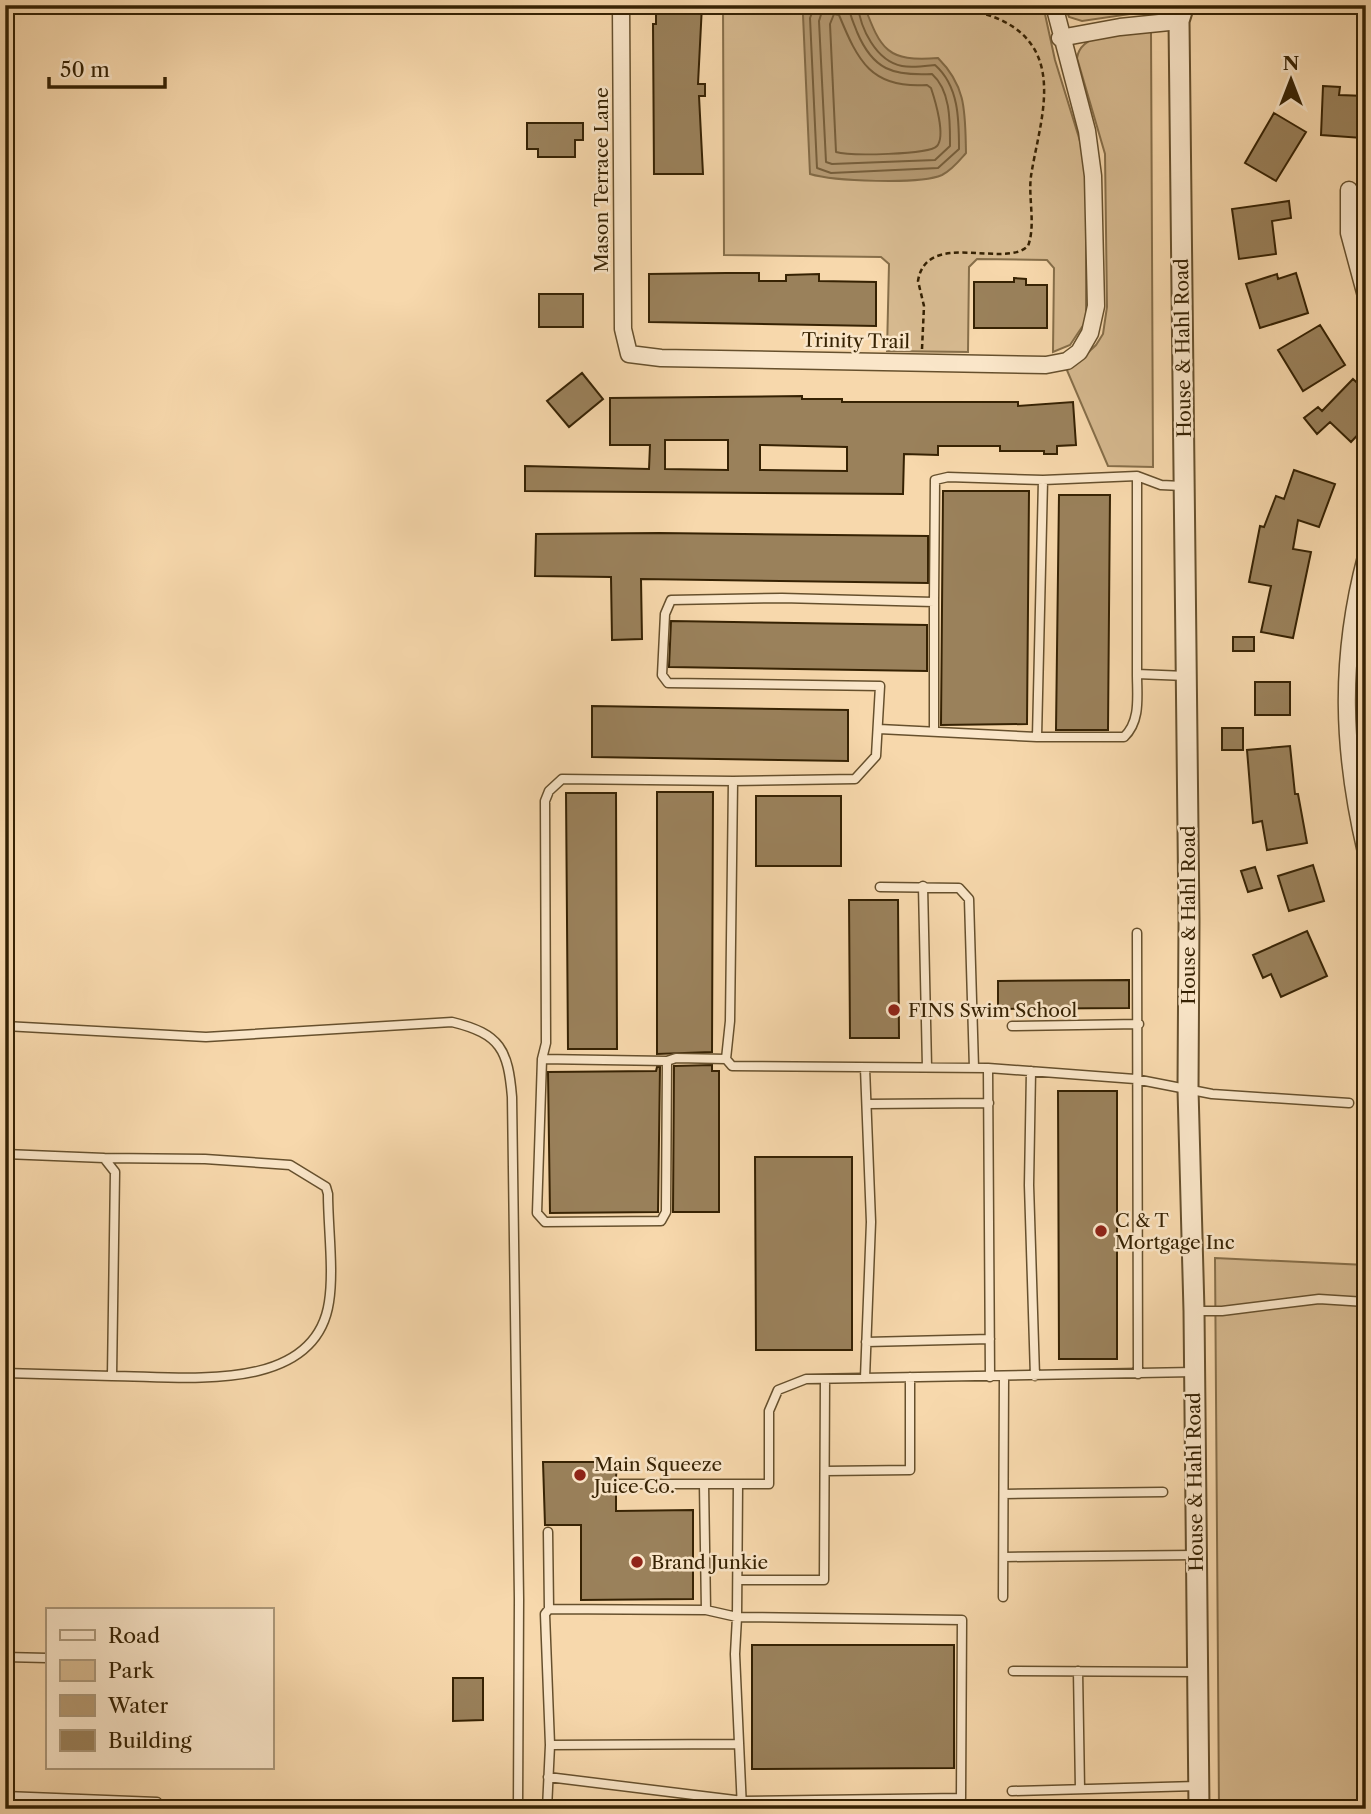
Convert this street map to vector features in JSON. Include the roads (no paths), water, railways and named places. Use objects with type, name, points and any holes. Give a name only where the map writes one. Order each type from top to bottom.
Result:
[{"type":"street","name":"Mason Terrace Lane","points":[[621,5],[623,329],[629,354]]},
{"type":"street","points":[[1054,5],[1060,38]]},
{"type":"street","name":"House & Hahl Road","points":[[1060,38],[1182,13],[1188,1089],[1194,1311],[1199,1809]]},
{"type":"street","name":"Trinity Trail","points":[[629,354],[661,358],[1046,365],[1067,361],[1079,352],[1090,333],[1096,306],[1093,176],[1087,131],[1060,38]]},
{"type":"street","points":[[1349,190],[1349,233],[1366,296]]},
{"type":"street","points":[[1366,557],[1348,646],[1345,698],[1347,751],[1366,852]]},
{"type":"lane","points":[[879,729],[1037,737],[1124,737],[1132,730],[1137,710],[1137,476]]},
{"type":"lane","points":[[934,731],[935,480],[948,477],[1043,480],[1137,476],[1161,485],[1184,486]]},
{"type":"lane","points":[[1037,737],[1043,480]]},
{"type":"lane","points":[[667,1061],[666,1212],[661,1221],[545,1222],[537,1213],[542,1059],[546,1043],[545,801],[549,790],[562,779],[855,779],[876,756],[880,686],[668,683],[662,675],[665,614],[671,600],[782,598],[934,602]]},
{"type":"lane","points":[[1137,674],[1186,676]]},
{"type":"lane","points":[[733,781],[730,1021],[726,1059],[732,1066],[988,1068],[1135,1079],[1212,1094],[1349,1103]]},
{"type":"lane","points":[[880,887],[959,888],[969,899],[974,1068]]},
{"type":"lane","points":[[923,887],[927,1067]]},
{"type":"lane","points":[[1137,933],[1139,1024],[1135,1079],[1138,1374]]},
{"type":"lane","points":[[5,1026],[206,1037],[452,1022],[478,1028],[499,1046],[509,1063],[512,1097],[519,1599],[518,1809]]},
{"type":"lane","points":[[1012,1026],[1139,1024]]},
{"type":"lane","points":[[542,1059],[726,1059]]},
{"type":"lane","points":[[865,1068],[871,1222],[865,1378]]},
{"type":"lane","points":[[988,1068],[990,1377]]},
{"type":"lane","points":[[1031,1071],[1029,1185],[1035,1376]]},
{"type":"lane","points":[[867,1104],[989,1103]]},
{"type":"lane","points":[[5,1154],[205,1159],[290,1165],[326,1187],[330,1302],[316,1337],[300,1354],[273,1367],[241,1376],[5,1373]]},
{"type":"lane","points":[[104,1158],[115,1172],[112,1376]]},
{"type":"lane","points":[[1194,1311],[1222,1311],[1319,1298],[1366,1302]]},
{"type":"lane","points":[[866,1342],[990,1339]]},
{"type":"lane","points":[[619,1484],[769,1484],[769,1411],[778,1390],[806,1379],[1194,1372]]},
{"type":"lane","points":[[825,1471],[910,1469],[910,1377]]},
{"type":"lane","points":[[1003,1597],[1004,1377]]},
{"type":"lane","points":[[738,1580],[824,1580],[825,1379]]},
{"type":"lane","points":[[738,1484],[737,1617],[743,1805]]},
{"type":"lane","points":[[705,1485],[706,1610]]},
{"type":"lane","points":[[1004,1494],[1163,1492]]},
{"type":"lane","points":[[547,1809],[550,1745],[545,1614],[549,1609],[548,1532]]},
{"type":"lane","points":[[1004,1557],[1196,1555]]},
{"type":"lane","points":[[548,1777],[743,1805],[961,1798],[962,1620],[737,1617],[706,1610],[549,1609]]},
{"type":"lane","points":[[5,1657],[46,1658]]},
{"type":"lane","points":[[1013,1671],[1197,1672]]},
{"type":"lane","points":[[1078,1671],[1080,1789]]},
{"type":"lane","points":[[550,1745],[739,1744]]},
{"type":"lane","points":[[1012,1791],[1199,1786]]},
{"type":"lane","points":[[5,1796],[157,1802]]},
{"type":"water","points":[[810,5],[864,5],[881,43],[888,50],[907,58],[938,58],[954,79],[962,101],[966,153],[952,168],[931,178],[896,181],[856,180],[810,174],[803,15]]},
{"type":"place","name":"FINS Swim School","points":[[894,1010]]},
{"type":"place","name":"C & T Mortgage Inc","points":[[1101,1231]]},
{"type":"place","name":"Main Squeeze Juice Co.","points":[[580,1475]]},
{"type":"place","name":"Brand Junkie","points":[[637,1562]]}]
